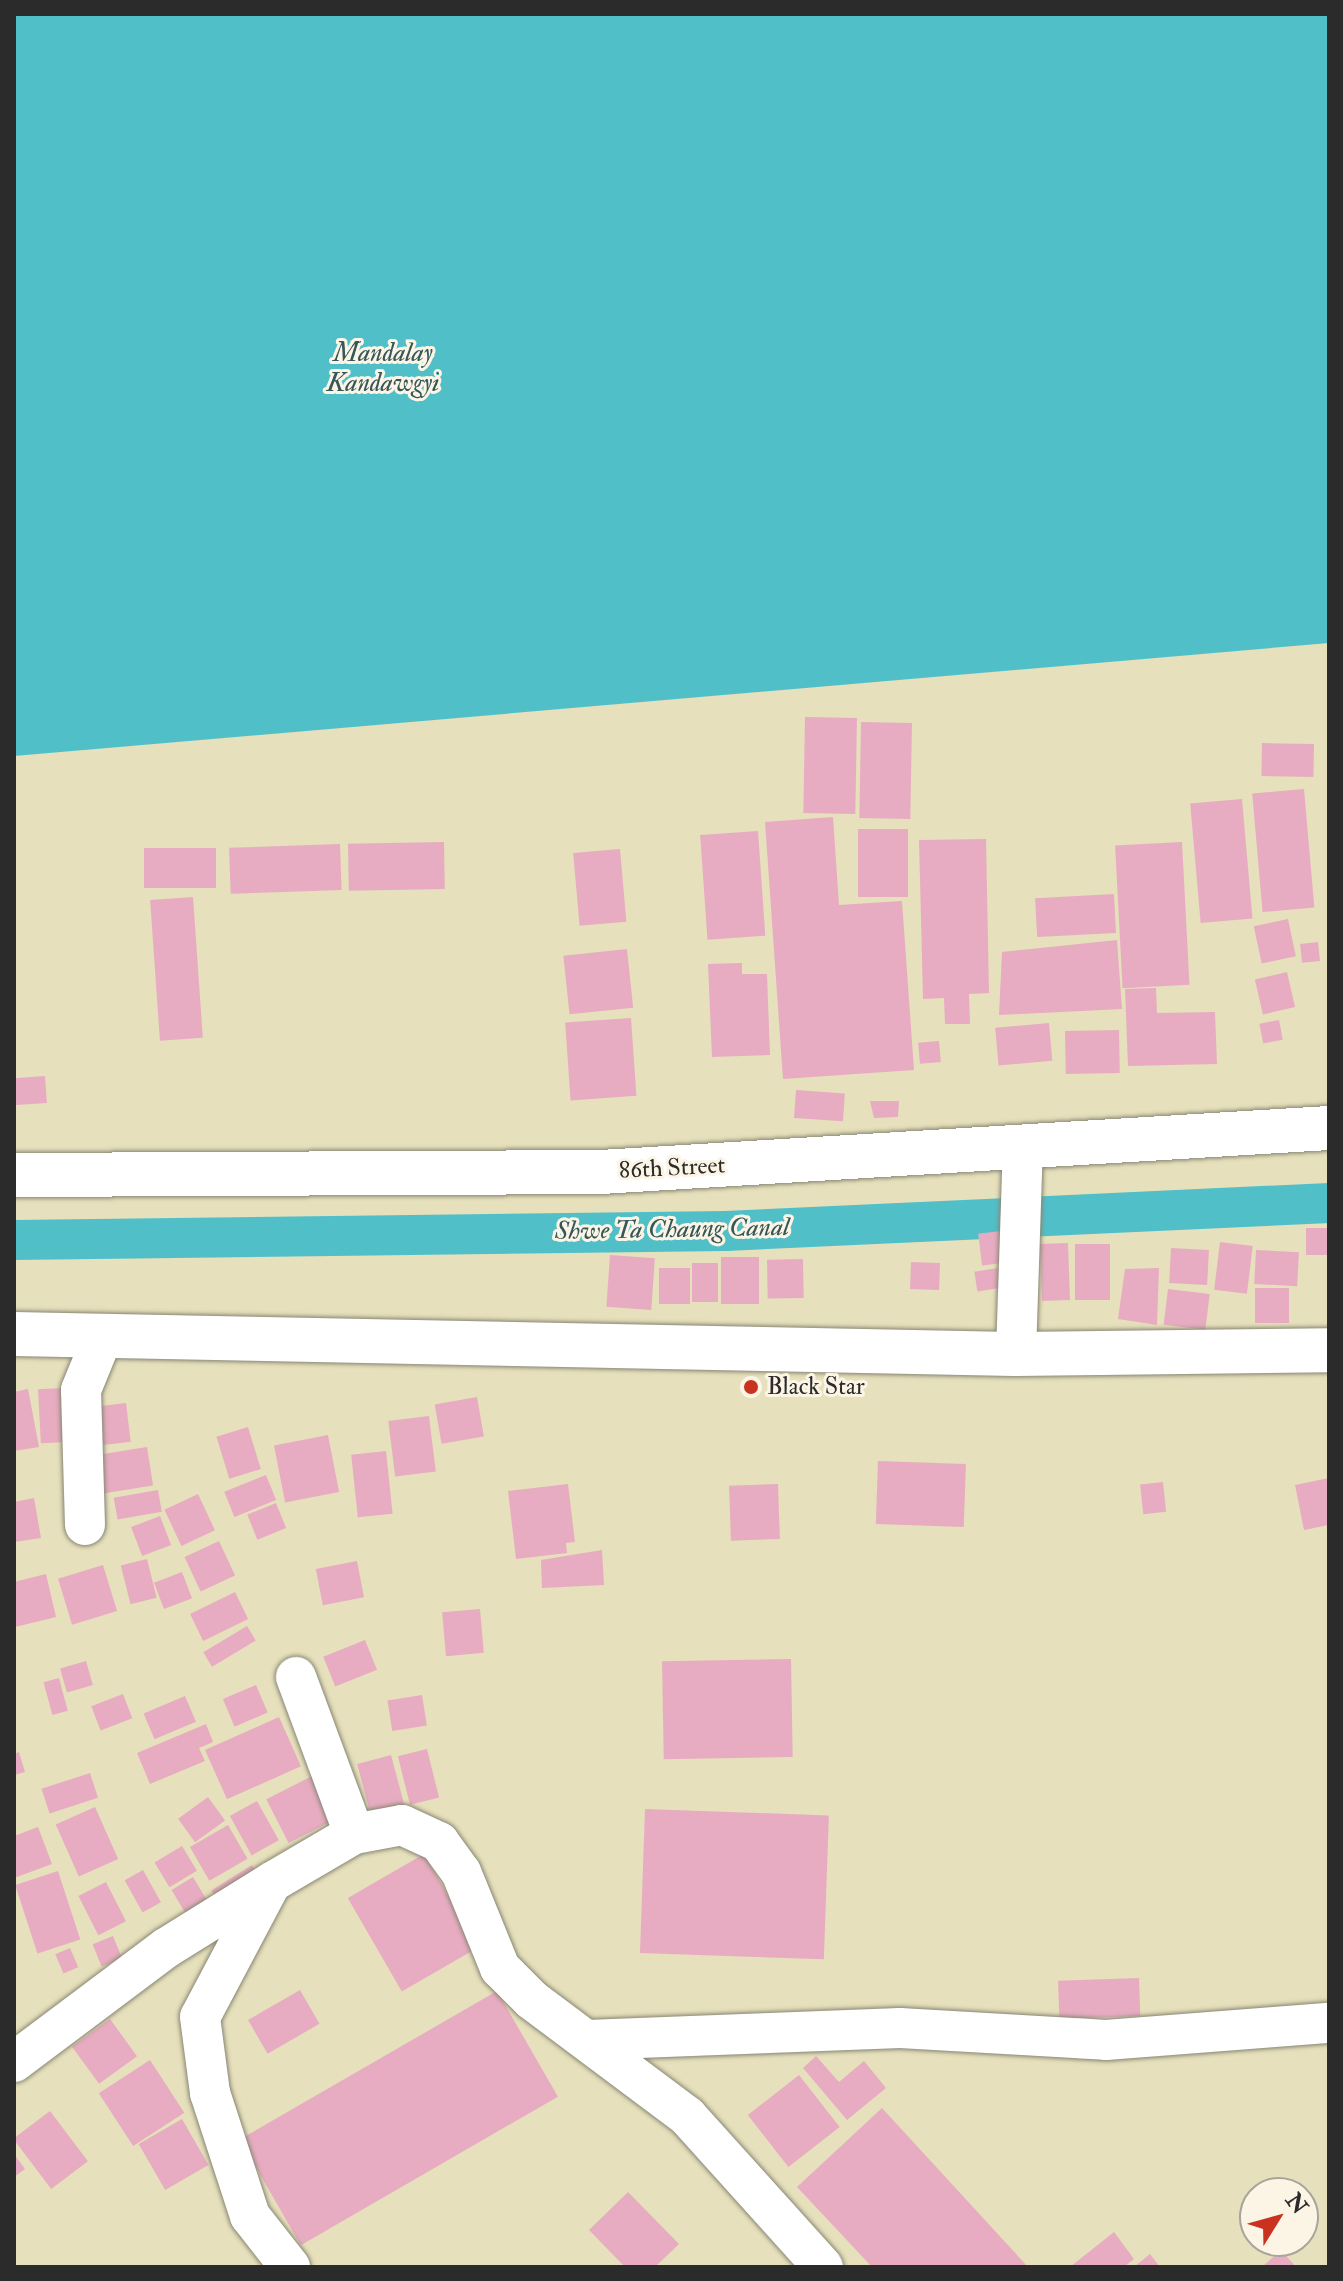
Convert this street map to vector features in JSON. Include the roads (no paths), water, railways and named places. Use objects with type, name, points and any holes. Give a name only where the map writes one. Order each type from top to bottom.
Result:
[{"type":"main road","name":"86th Street","points":[[14,1175],[601,1172],[1022,1162],[1329,1128]]},
{"type":"main road","points":[[14,1334],[1016,1354],[1329,1350]]},
{"type":"street","points":[[1016,1354],[1017,1235],[1022,1162]]},
{"type":"street","points":[[85,1525],[81,1390],[103,1336]]},
{"type":"street","points":[[296,1677],[354,1834]]},
{"type":"street","points":[[14,2062],[166,1948],[272,1882],[354,1834],[402,1825],[439,1842],[461,1872],[500,1968],[532,2000],[687,2116],[823,2267]]},
{"type":"street","points":[[272,1882],[200,2017],[210,2093],[250,2216],[290,2267]]},
{"type":"street","points":[[587,2040],[900,2028],[1106,2040],[1329,2023]]},
{"type":"water","name":"Mandalay Kandawgyi","points":[[14,14],[1329,14],[1329,643],[14,756]]},
{"type":"waterway","name":"Shwe Ta Chaung Canal","points":[[14,1240],[726,1231],[1329,1203]]},
{"type":"place","name":"Black Star","points":[[751,1387]]}]
